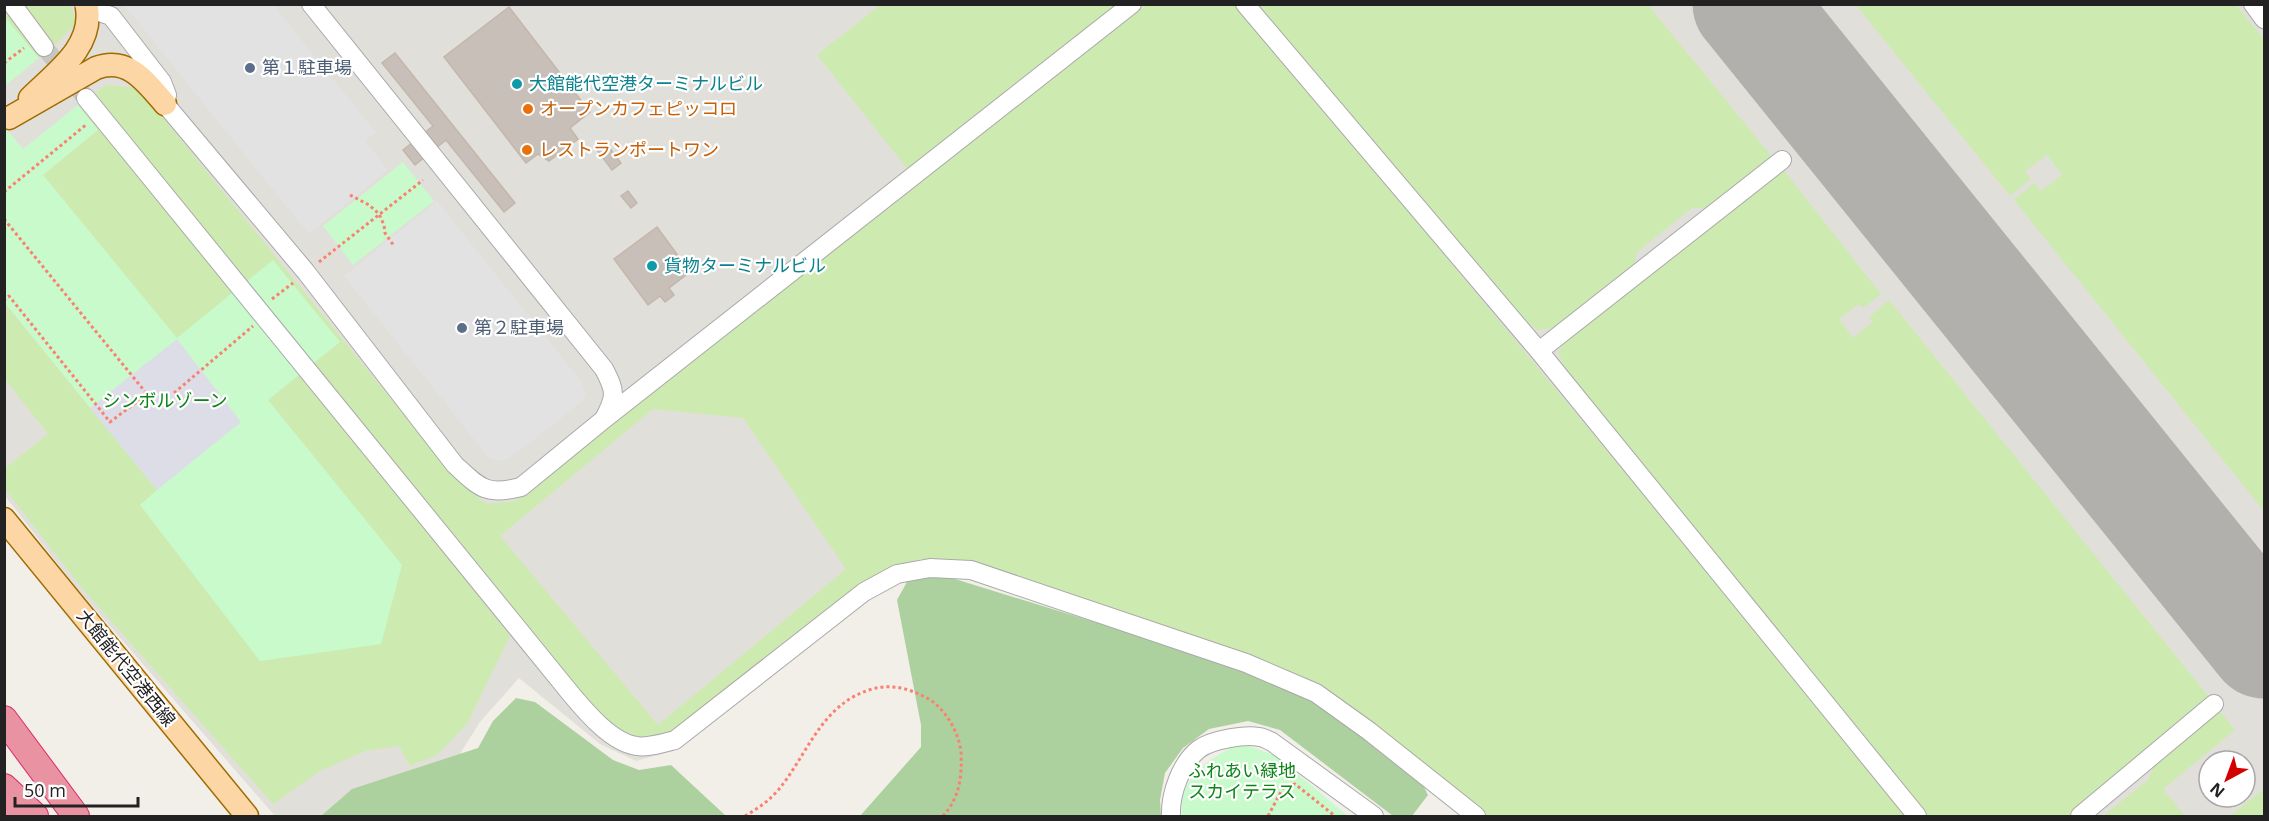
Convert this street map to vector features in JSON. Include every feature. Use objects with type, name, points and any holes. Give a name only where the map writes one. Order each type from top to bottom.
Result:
[{"type":"highway","points":[[4,719],[76,816]]},
{"type":"highway","points":[[4,787],[35,816]]},
{"type":"highway","points":[[4,813],[8,816]]},
{"type":"main road","points":[[7,120],[75,54],[83,43],[88,29],[85,6]]},
{"type":"main road","points":[[7,120],[106,64],[129,69],[141,76],[165,104]]},
{"type":"main road","name":"大館能代空港西線","points":[[4,519],[247,816]]},
{"type":"street","points":[[12,4],[40,42]]},
{"type":"street","points":[[311,4],[604,369],[613,385],[614,401],[603,420]]},
{"type":"street","points":[[85,6],[111,16],[162,82],[166,95],[165,104],[306,272],[455,465],[475,483],[489,491],[507,491],[521,487],[1132,4]]},
{"type":"street","points":[[1245,4],[1539,351],[1917,816]]},
{"type":"street","points":[[2253,4],[2265,20]]},
{"type":"street","points":[[86,98],[585,711],[615,737],[637,746],[675,740],[864,592],[897,574],[930,568],[971,570],[1246,663],[1316,693],[1369,731],[1476,816]]},
{"type":"street","points":[[1539,351],[1782,160]]},
{"type":"street","points":[[2080,816],[2214,704]]},
{"type":"street","points":[[1171,816],[1170,806],[1179,775],[1200,748],[1225,739],[1259,737],[1272,742],[1374,816]]},
{"type":"path","points":[[4,63],[40,42]]},
{"type":"path","points":[[4,192],[99,114]]},
{"type":"path","points":[[174,393],[306,272],[423,180]]},
{"type":"path","points":[[350,195],[369,205],[379,214],[385,233],[394,246]]},
{"type":"path","points":[[4,219],[147,394],[110,422],[9,296],[4,300]]},
{"type":"path","points":[[745,816],[762,806],[783,786],[815,734],[843,701],[856,694],[881,687],[908,688],[931,699],[950,721],[960,743],[962,778],[949,810],[943,816]]},
{"type":"path","points":[[1268,816],[1283,788],[1295,784],[1335,816]]},
{"type":"shaded area","points":[[5,5],[2264,5],[2264,816],[1499,816],[1056,420],[874,592],[673,751],[636,761],[600,744],[519,678],[480,722],[456,760],[335,816],[275,816],[75,586],[5,496]]},
{"type":"shaded area","name":"第１駐車場","points":[[124,5],[273,5],[376,132],[365,141],[388,170],[309,234]]},
{"type":"shaded area","name":"第２駐車場","points":[[437,201],[580,380],[586,394],[583,401],[511,457],[501,461],[490,459],[344,276]]},
{"type":"shaded area","points":[[177,339],[241,422],[157,490],[90,408]]},
{"type":"green space","points":[[5,5],[70,5],[77,22],[59,41],[5,86]]},
{"type":"green space","points":[[880,5],[1120,5],[910,172],[817,55]]},
{"type":"green space","points":[[1146,5],[1237,5],[1636,486],[1905,816],[1486,816],[1411,756],[1271,665],[1203,639],[984,566],[921,559],[892,569],[674,731],[653,738],[630,738],[595,714],[91,97],[106,85],[139,88],[461,483],[486,504],[515,501]],"holes":[[[653,409],[743,418],[846,569],[658,725],[500,536]]]},
{"type":"green space","points":[[1257,5],[1648,5],[1773,158],[1711,208],[1692,208],[1637,252],[1635,264],[1553,328],[1538,330],[1524,320]]},
{"type":"green space","points":[[1856,5],[2236,5],[2264,39],[2264,511],[2014,200],[2035,183],[2041,191],[2062,175],[2047,155],[2025,171],[2031,179],[2010,196]]},
{"type":"green space","points":[[4,16],[39,58],[5,86],[4,86]]},
{"type":"green space","points":[[84,101],[510,636],[467,724],[437,755],[410,766],[399,746],[365,751],[320,771],[273,804],[81,587],[5,489],[4,469],[48,434],[5,379],[5,303],[157,490],[140,506],[241,422],[19,155]]},
{"type":"green space","name":"シンボルゾーン","points":[[78,105],[98,130],[43,175],[177,338],[273,260],[340,342],[268,400],[402,565],[381,644],[260,661],[140,505],[157,490],[5,303],[4,126],[23,149]]},
{"type":"green space","points":[[403,162],[434,201],[353,265],[323,226]]},
{"type":"green space","points":[[1782,168],[1881,294],[1863,308],[1859,304],[1839,319],[1853,338],[1873,322],[1869,317],[1889,300],[2209,697],[2068,816],[1926,816],[1566,370],[1558,353],[1565,340]]},
{"type":"green space","points":[[942,575],[1195,653],[1313,698],[1422,783],[1428,795],[1412,816],[1393,816],[1280,730],[1248,721],[1209,729],[1183,748],[1165,773],[1160,800],[1161,816],[860,816],[921,747],[921,725],[897,600],[908,580]]},
{"type":"green space","points":[[516,698],[535,702],[613,760],[639,770],[671,765],[726,816],[321,816],[352,789],[478,748],[493,721]]},
{"type":"green space","points":[[2218,709],[2235,730],[2212,749],[2197,749],[2197,761],[2163,789],[2185,816],[2103,816],[2148,780],[2158,757]]},
{"type":"green space","name":"ふれあい緑地 スカイテラス","points":[[1241,743],[1276,756],[1348,816],[1182,816],[1185,790],[1198,770],[1218,755]]},
{"type":"green space","points":[[2264,789],[2264,816],[2230,816],[2239,809],[2257,809],[2257,795]]},
{"type":"building","name":"大館能代空港ターミナルビル","points":[[509,7],[590,112],[570,128],[578,139],[549,161],[538,154],[526,163],[444,57]]},
{"type":"building","points":[[395,53],[515,203],[504,212],[446,140],[415,165],[403,150],[433,126],[382,63]]},
{"type":"building","points":[[606,143],[621,163],[612,170],[597,150]]},
{"type":"building","points":[[628,191],[637,203],[631,208],[621,196]]},
{"type":"building","name":"貨物ターミナルビル","points":[[657,227],[690,272],[669,288],[674,295],[665,302],[660,296],[648,305],[614,259]]},
{"type":"runway","points":[[1748,4],[2264,643]]},
{"type":"tunnel","points":[[44,47],[86,98]]},
{"type":"place","name":"第１駐車場","points":[[250,68]]},
{"type":"place","name":"大館能代空港ターミナルビル","points":[[517,84]]},
{"type":"place","name":"オープンカフェピッコロ","points":[[528,109]]},
{"type":"place","name":"レストランポートワン","points":[[527,150]]},
{"type":"place","name":"貨物ターミナルビル","points":[[652,266]]},
{"type":"place","name":"第２駐車場","points":[[462,328]]}]
